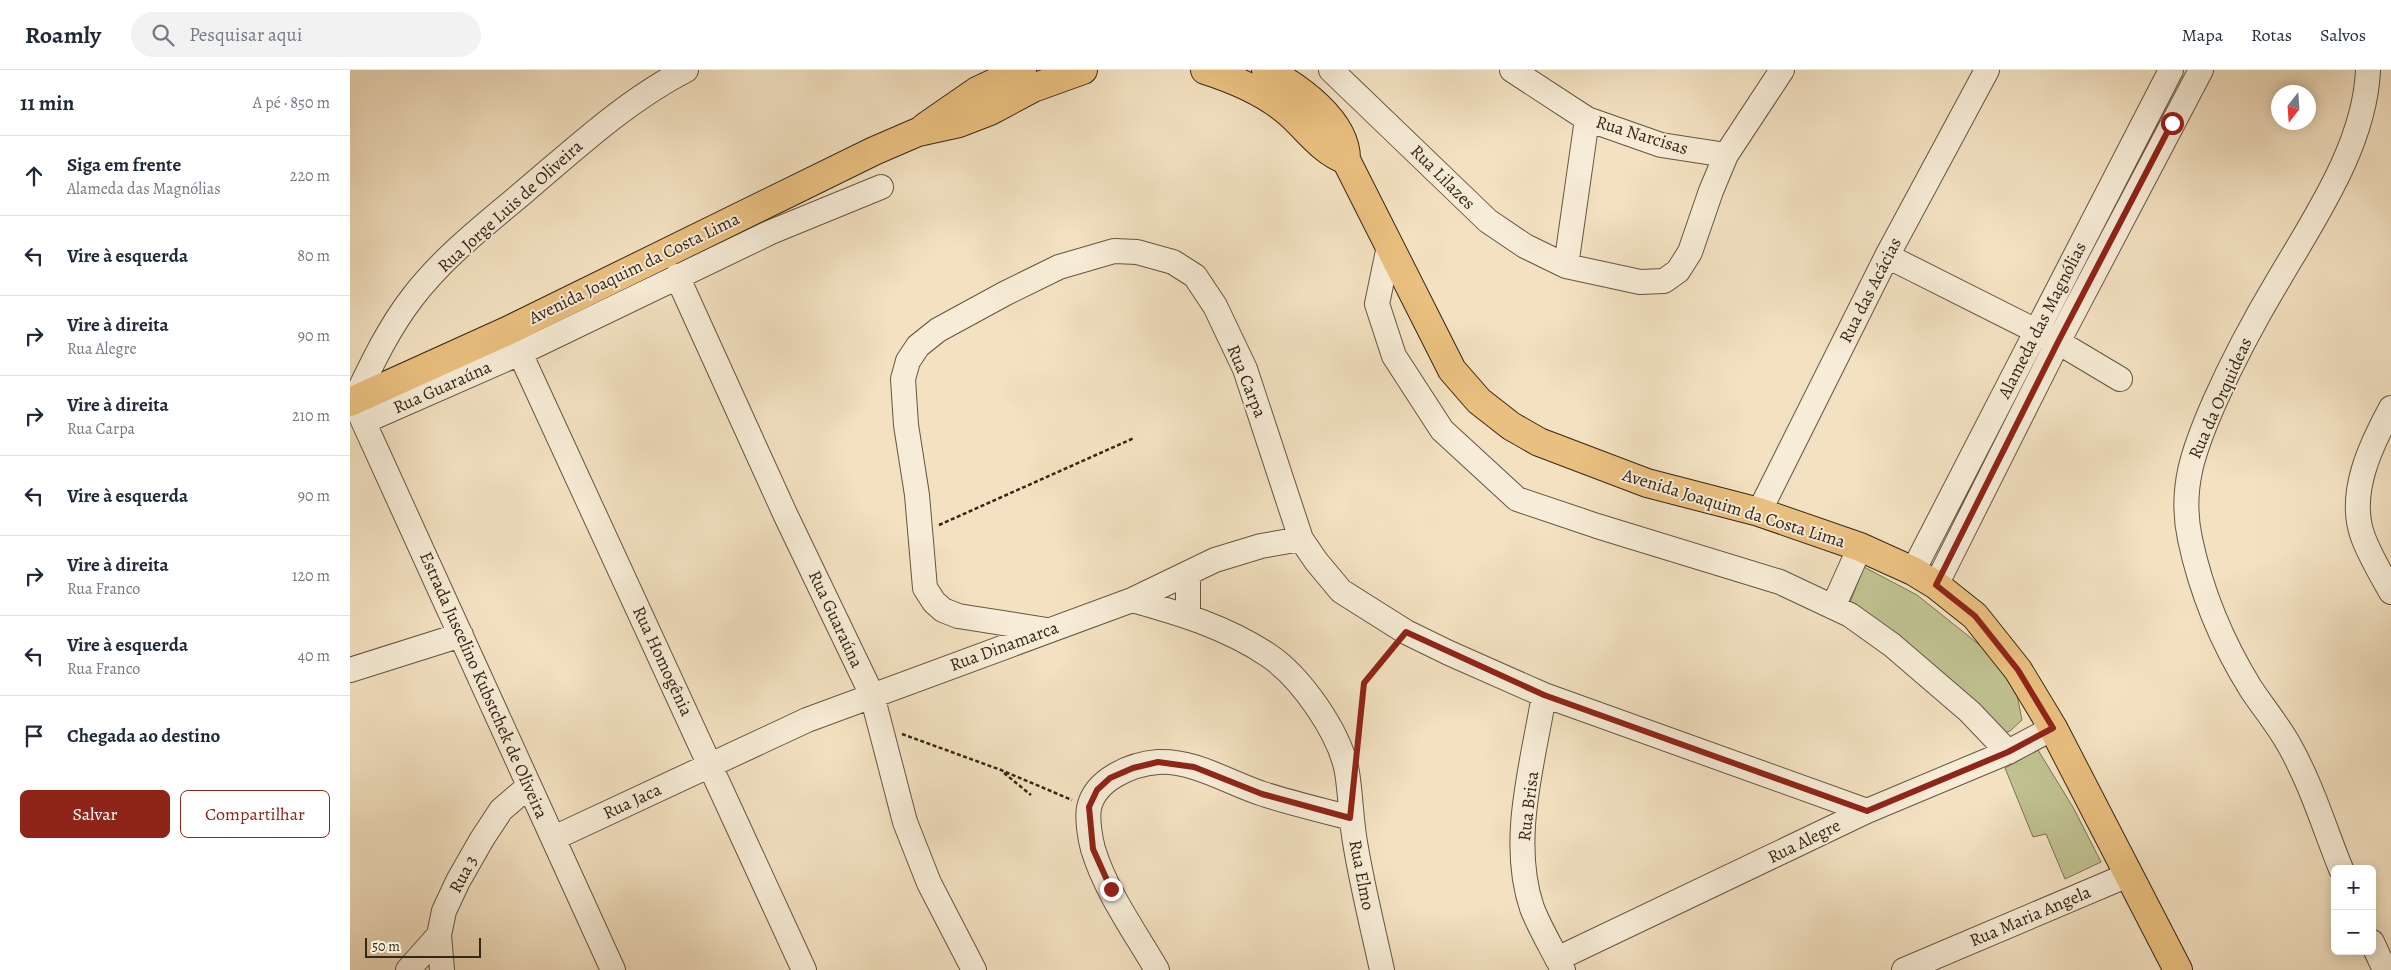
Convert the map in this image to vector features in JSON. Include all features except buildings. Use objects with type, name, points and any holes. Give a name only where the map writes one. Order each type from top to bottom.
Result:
[{"type":"main road","name":"Avenida Joaquim da Costa Lima","points":[[918,132],[977,91],[1022,70]]},
{"type":"main road","name":"Avenida Joaquim da Costa Lima","points":[[356,408],[754,208],[865,155],[918,132],[959,123],[990,111],[1033,88],[1083,70]]},
{"type":"main road","points":[[1206,70],[1237,80],[1282,108],[1331,154],[1346,160]]},
{"type":"main road","name":"Avenida Joaquim da Costa Lima","points":[[1266,70],[1315,102],[1336,127],[1346,146],[1346,160],[1452,370],[1479,401],[1511,426],[1539,442],[1647,483],[1759,512],[1860,547],[1913,571],[1936,585],[1975,616],[2018,670],[2053,728],[2178,970]]},
{"type":"street","name":"Rua Jorge Luis de Oliveira","points":[[356,408],[381,346],[412,298],[458,248],[660,76],[686,70]]},
{"type":"street","name":"Rua Lilazes","points":[[1331,70],[1488,221],[1525,246],[1566,266],[1640,282],[1664,281],[1678,271],[1690,252],[1711,191],[1726,156],[1782,70]]},
{"type":"street","name":"Rua Narcisas","points":[[1512,70],[1587,119],[1661,145],[1726,156]]},
{"type":"street","name":"Rua das Acácias","points":[[1759,512],[1886,256],[1986,70]]},
{"type":"street","name":"Alameda das Magnólias","points":[[1913,571],[2171,70]]},
{"type":"street","name":"Alameda das Magnólias","points":[[1936,585],[2058,342],[2201,70]]},
{"type":"street","name":"Rua da Orquideas","points":[[2340,865],[2315,799],[2288,743],[2251,689],[2228,648],[2205,590],[2190,539],[2185,503],[2188,473],[2203,429],[2234,358],[2314,222],[2342,166],[2361,113],[2368,70]]},
{"type":"street","points":[[1566,266],[1587,119]]},
{"type":"street","name":"Rua Guaraúna","points":[[356,408],[520,353],[771,232],[881,187]]},
{"type":"street","points":[[2110,189],[2132,200]]},
{"type":"street","points":[[754,208],[771,232]]},
{"type":"street","points":[[1389,246],[1378,304],[1394,356],[1442,430],[1517,499],[1597,526],[1780,582],[1850,615],[1892,645],[1970,712],[2008,752]]},
{"type":"street","name":"Rua Carpa","points":[[1047,630],[958,616],[943,610],[934,602],[925,588],[922,532],[906,424],[903,379],[908,361],[918,346],[938,330],[968,313],[1059,267],[1114,251],[1137,252],[1173,262],[1194,276],[1216,306],[1245,369],[1301,539],[1316,561],[1341,591],[1406,632],[1544,695],[1867,811]]},
{"type":"street","points":[[1886,256],[2058,342],[2120,379]]},
{"type":"street","name":"Rua Guaraúna","points":[[677,276],[786,516],[872,695],[905,822],[929,883],[974,970]]},
{"type":"street","name":"Rua Homogênia","points":[[520,353],[711,764],[804,970]]},
{"type":"street","name":"Estrada Juscelino Kubstchek de Oliveira","points":[[356,408],[613,970]]},
{"type":"street","points":[[2391,408],[2376,436],[2361,478],[2358,506],[2362,534],[2373,560],[2391,592]]},
{"type":"street","name":"Rua Dinamarca","points":[[711,764],[806,720],[1132,600],[1215,560],[1261,546],[1301,539]]},
{"type":"street","points":[[1833,607],[1860,547]]},
{"type":"street","points":[[1188,574],[1188,616]]},
{"type":"street","name":"Rua Elmo","points":[[1132,600],[1188,616],[1224,631],[1269,656],[1306,689],[1331,730],[1346,771],[1350,818],[1382,970]]},
{"type":"street","points":[[350,670],[461,636]]},
{"type":"street","name":"Rua Brisa","points":[[1544,695],[1522,828],[1523,866],[1532,908],[1560,964]]},
{"type":"street","name":"Rua Alegre","points":[[1560,964],[1867,811],[2008,752],[2053,728]]},
{"type":"street","points":[[1157,970],[1111,889],[1093,849],[1089,807],[1097,790],[1110,778],[1133,768],[1158,762],[1194,767],[1262,794],[1350,818]]},
{"type":"street","name":"Rua Jaca","points":[[554,838],[711,764]]},
{"type":"street","name":"Rua 3","points":[[408,970],[439,934],[447,904],[482,838],[501,810],[530,786]]},
{"type":"street","name":"Rua Maria Angela","points":[[1904,970],[2128,874]]},
{"type":"street","points":[[439,934],[442,970]]},
{"type":"street","points":[[2376,951],[2385,970]]},
{"type":"path","points":[[922,532],[1134,438]]},
{"type":"path","points":[[1358,746],[1364,683],[1406,632]]},
{"type":"path","points":[[881,727],[1001,770],[1089,807]]},
{"type":"path","points":[[1001,770],[1031,795]]},
{"type":"green space","points":[[1864,567],[1917,595],[1981,646],[2016,690],[2022,720],[2010,731],[1999,735],[1849,605]]},
{"type":"green space","points":[[2038,750],[2074,809],[2101,862],[2065,879],[2046,834],[2033,837],[2005,768]]},
{"type":"route","points":[[1111,889],[1093,849],[1089,807],[1097,790],[1110,778],[1133,768],[1158,762],[1194,767],[1262,794],[1350,818],[1364,683],[1406,632],[1544,695],[1867,811],[2008,752],[2053,728],[2018,670],[1975,616],[1936,585],[2058,342],[2172,123]]}]
